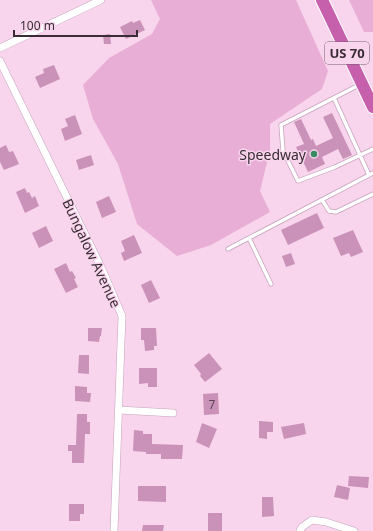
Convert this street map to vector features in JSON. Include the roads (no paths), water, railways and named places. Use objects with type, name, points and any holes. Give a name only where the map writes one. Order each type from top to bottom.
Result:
[{"type":"highway","name":"US 70","points":[[322,0],[373,107]]},
{"type":"street","points":[[0,48],[100,0]]},
{"type":"street","name":"Bungalow Avenue","points":[[0,61],[101,267],[122,316],[114,531]]},
{"type":"street","points":[[119,410],[173,413]]},
{"type":"street","points":[[300,531],[302,526],[312,520],[326,522],[354,531]]},
{"type":"lane","points":[[362,84],[281,125],[283,151],[298,180],[335,167],[373,149]]},
{"type":"lane","points":[[228,249],[371,174],[360,155],[334,98]]},
{"type":"lane","points":[[322,200],[329,211],[336,212],[373,194]]},
{"type":"lane","points":[[249,238],[271,284]]},
{"type":"place","name":"Speedway","points":[[314,154]]}]
